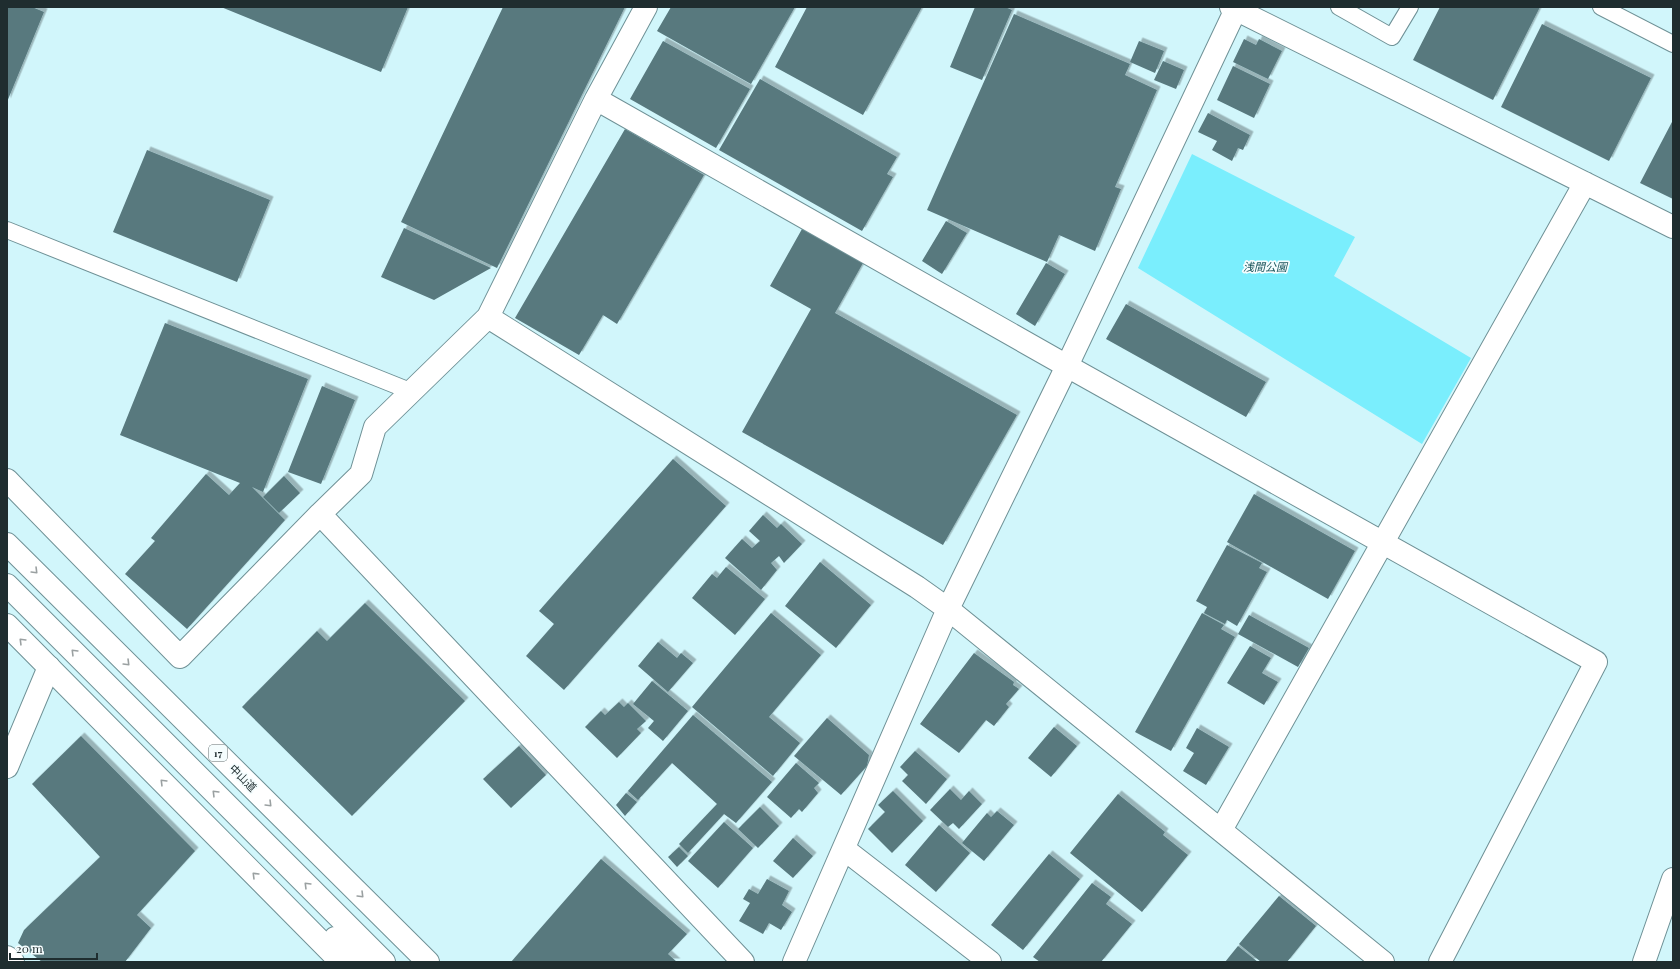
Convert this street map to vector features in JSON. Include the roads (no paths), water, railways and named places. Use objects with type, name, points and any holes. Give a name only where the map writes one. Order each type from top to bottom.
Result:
[{"type":"main road","points":[[7,480],[180,657],[361,474],[375,427],[410,391],[488,317],[596,99],[646,7]]},
{"type":"main road","points":[[794,962],[948,609],[1067,366],[1235,8],[1673,228]]},
{"type":"main road","points":[[596,99],[1067,366],[1596,662],[1440,962]]},
{"type":"main road","points":[[1221,830],[1585,183]]},
{"type":"main road","points":[[488,317],[917,587],[948,609],[1383,962]]},
{"type":"main road","points":[[320,514],[742,962]]},
{"type":"main road","name":"中山道","points":[[7,544],[428,962]]},
{"type":"main road","points":[[7,585],[384,962]]},
{"type":"main road","points":[[7,625],[341,962]]},
{"type":"main road","points":[[7,767],[49,667]]},
{"type":"main road","points":[[844,849],[990,962]]},
{"type":"main road","points":[[1644,962],[1673,879]]},
{"type":"main road","points":[[277,898],[304,911],[360,962]]},
{"type":"main road","points":[[7,957],[13,962]]},
{"type":"lane","points":[[1339,7],[1392,37],[1410,7]]},
{"type":"lane","points":[[1601,7],[1673,44]]},
{"type":"lane","points":[[7,230],[410,391]]},
{"type":"park label","name":"浅間公園","points":[[1265,267]]}]
